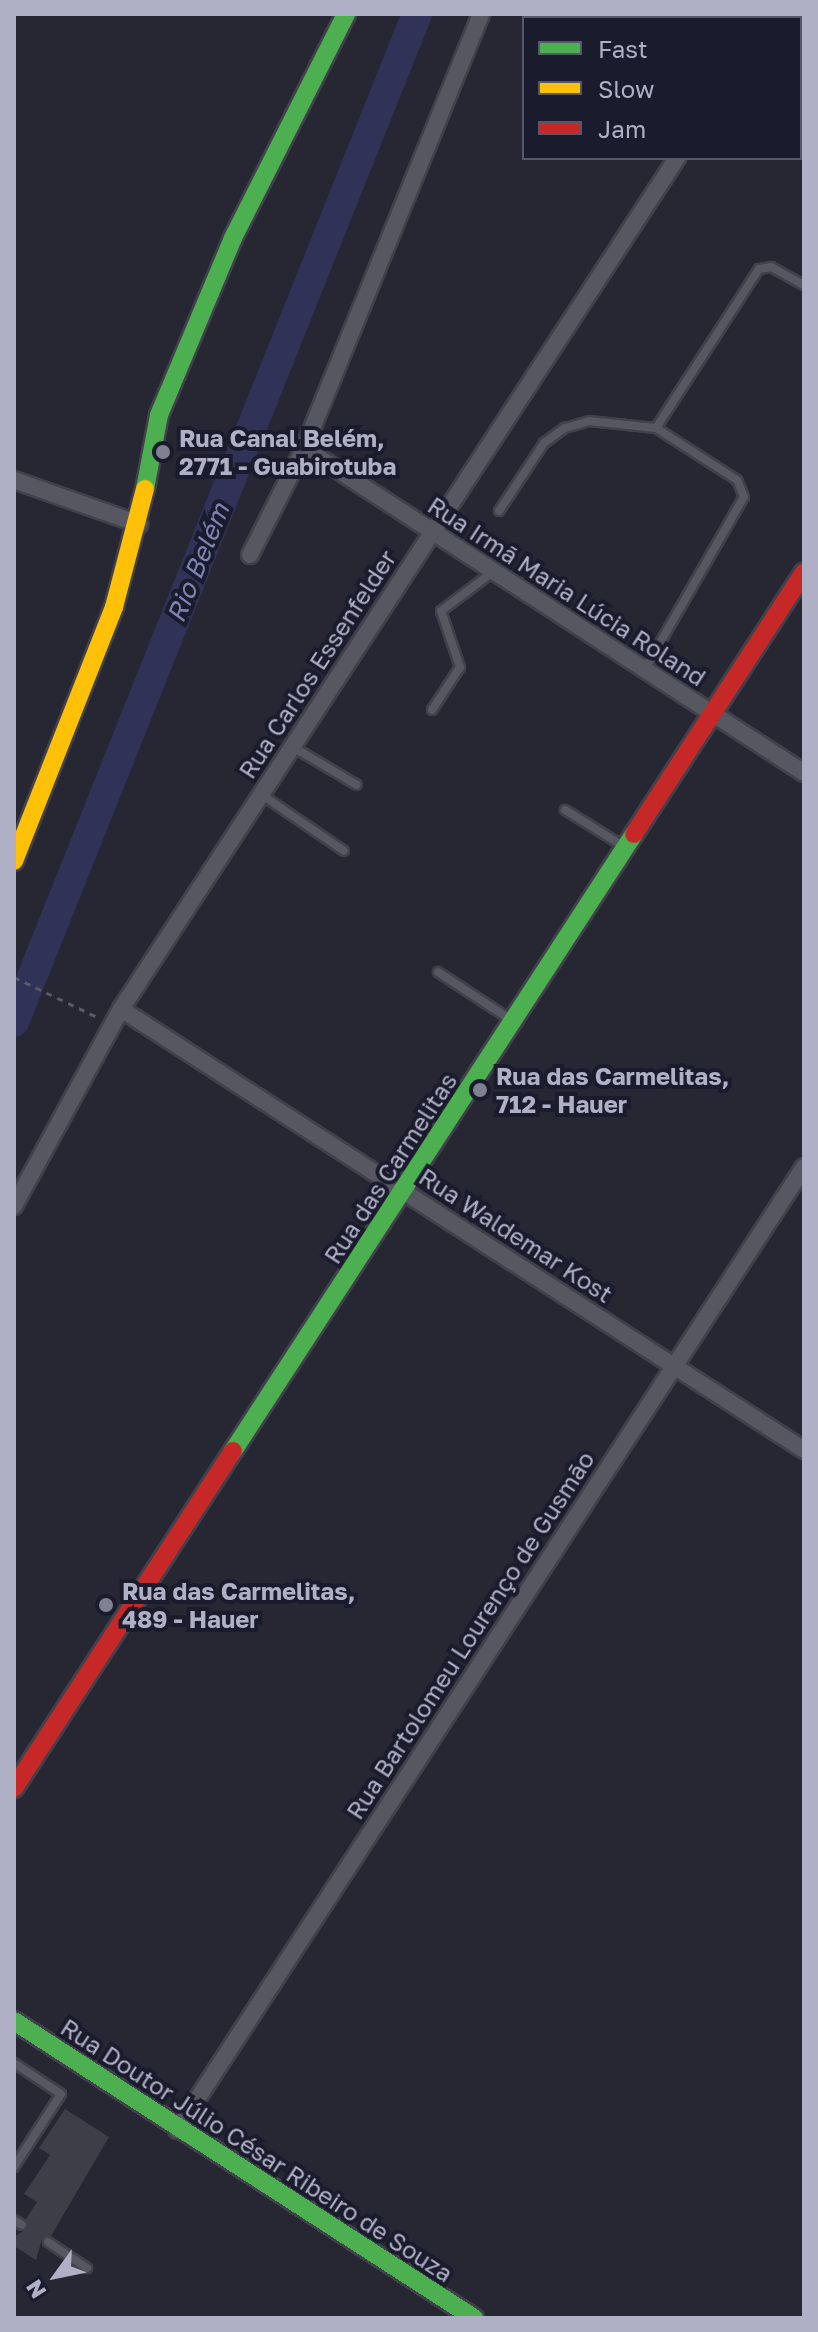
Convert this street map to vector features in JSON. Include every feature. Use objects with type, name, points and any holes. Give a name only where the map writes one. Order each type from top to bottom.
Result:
[{"type":"street","points":[[14,861],[114,607],[139,524],[159,415],[233,238],[346,14]]},
{"type":"street","points":[[250,555],[304,448],[481,14]]},
{"type":"street","name":"Rua Carlos Essenfelder","points":[[14,1206],[121,1009],[676,160]]},
{"type":"street","name":"Rua Irmã Maria Lúcia Roland","points":[[304,448],[804,773]]},
{"type":"street","points":[[14,480],[139,524]]},
{"type":"street","name":"Rua das Carmelitas","points":[[14,1788],[804,572]]},
{"type":"street","name":"Rua Waldemar Kost","points":[[121,1009],[804,1450]]},
{"type":"street","name":"Rua Bartolomeu Lourenço de Gusmão","points":[[177,2130],[804,1167]]},
{"type":"street","name":"Rua Doutor Júlio César Ribeiro de Souza","points":[[14,2021],[177,2130],[474,2318]]},
{"type":"lane","points":[[656,428],[759,269],[771,267],[804,285]]},
{"type":"lane","points":[[499,511],[544,443],[565,428],[589,421],[656,428],[737,480],[744,497],[645,669]]},
{"type":"lane","points":[[432,710],[460,667],[439,620],[441,611],[494,571]]},
{"type":"lane","points":[[293,746],[357,785]]},
{"type":"lane","points":[[261,794],[344,851]]},
{"type":"lane","points":[[565,810],[626,847]]},
{"type":"lane","points":[[438,972],[513,1021]]},
{"type":"lane","points":[[14,2063],[61,2094],[14,2167]]},
{"type":"lane","points":[[48,2242],[87,2268]]},
{"type":"path","points":[[14,977],[112,1024]]},
{"type":"building","points":[[65,2109],[109,2137],[51,2236],[42,2239],[36,2260],[14,2246],[14,2237],[28,2228],[26,2219],[37,2202],[24,2194],[50,2155],[39,2148]]},
{"type":"waterway","name":"Rio Belém","points":[[14,1022],[417,14]]},
{"type":"traffic: fast","points":[[145,489],[159,415],[233,238],[346,14]]},
{"type":"traffic: fast","points":[[233,1451],[634,834]]},
{"type":"traffic: fast","points":[[14,2021],[474,2318]]},
{"type":"traffic: slow","points":[[14,861],[114,607],[145,489]]},
{"type":"traffic: jam","points":[[634,834],[804,572]]},
{"type":"traffic: jam","points":[[14,1788],[233,1451]]},
{"type":"place","name":"Rua Canal Belém, 2771 - Guabirotuba","points":[[163,452]]},
{"type":"place","name":"Rua das Carmelitas, 712 - Hauer","points":[[480,1090]]},
{"type":"place","name":"Rua das Carmelitas, 489 - Hauer","points":[[106,1605]]}]
